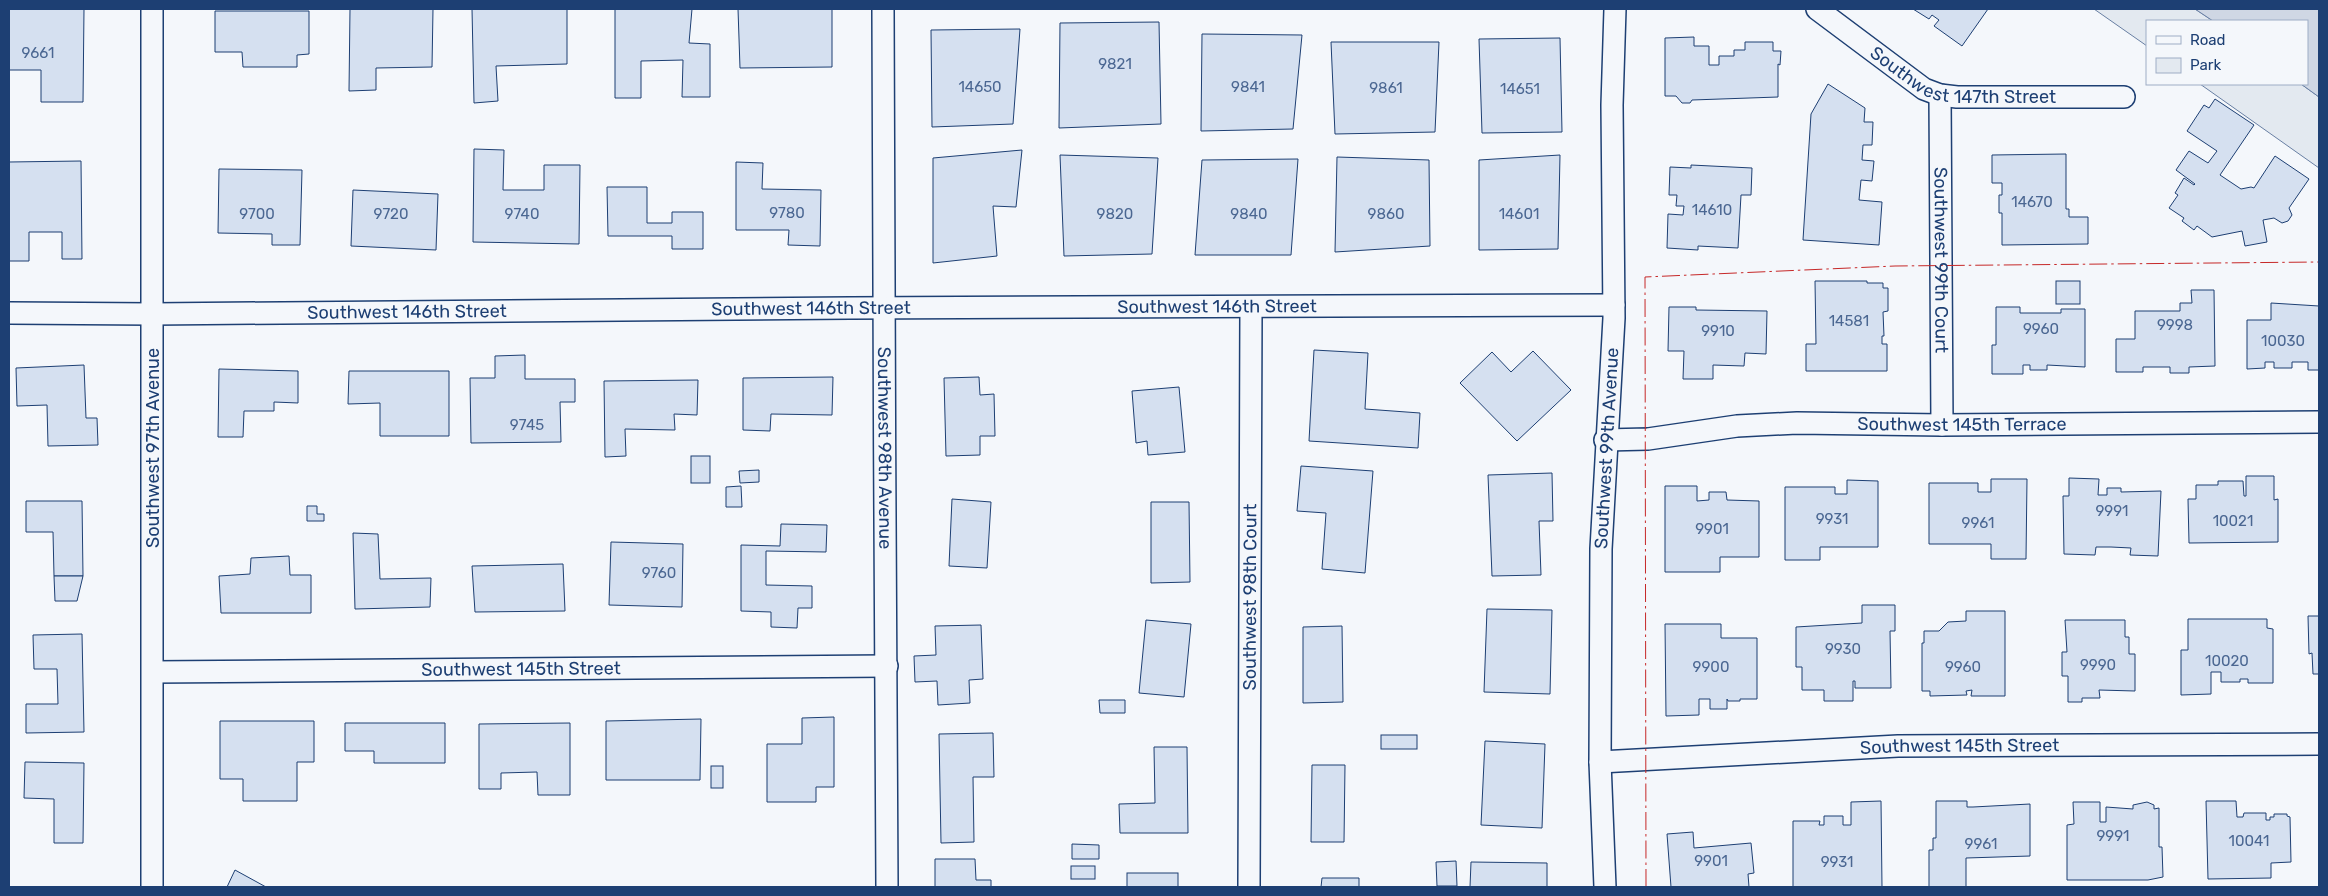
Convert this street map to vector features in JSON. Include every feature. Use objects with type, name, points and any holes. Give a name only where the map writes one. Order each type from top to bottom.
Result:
[{"type":"street","name":"Southwest 97th Avenue","points":[[152,9],[154,672],[152,887]]},
{"type":"street","name":"Southwest 98th Avenue","points":[[883,9],[882,308],[887,666],[887,887]]},
{"type":"street","name":"Southwest 99th Avenue","points":[[1605,887],[1600,762],[1601,548],[1605,440],[1614,305],[1612,105],[1615,9]]},
{"type":"street","name":"Southwest 147th Street","points":[[1817,9],[1924,89],[1940,95],[2124,98]]},
{"type":"street","name":"Southwest 99th Court","points":[[1940,95],[1942,425]]},
{"type":"street","name":"Southwest 146th Street","points":[[9,313],[153,314],[882,308],[1614,305]]},
{"type":"street","name":"Southwest 98th Court","points":[[1250,887],[1251,307]]},
{"type":"street","name":"Southwest 145th Terrace","points":[[1605,440],[1648,439],[1737,426],[1797,423],[1942,425],[2319,422]]},
{"type":"street","name":"Southwest 145th Street","points":[[154,672],[887,666]]},
{"type":"street","name":"Southwest 145th Street","points":[[1600,762],[1898,746],[2319,744]]},
{"type":"green space","points":[[2094,9],[2195,9],[2212,20],[2146,20],[2146,45]]},
{"type":"green space","points":[[2201,85],[2302,85],[2319,97],[2319,168]]},
{"type":"shaded area","points":[[2195,9],[2319,9],[2319,97],[2302,85],[2308,85],[2308,20],[2212,20]]},
{"type":"building","points":[[9,9],[84,9],[83,102],[41,102],[41,70],[9,70]]},
{"type":"building","points":[[350,9],[433,9],[432,67],[376,68],[376,90],[349,91]]},
{"type":"building","points":[[472,9],[567,9],[567,64],[496,66],[498,101],[474,103]]},
{"type":"building","points":[[615,9],[692,9],[689,43],[710,44],[710,97],[682,97],[683,60],[641,61],[641,98],[615,98]]},
{"type":"building","points":[[738,9],[832,9],[832,67],[740,68]]},
{"type":"building","points":[[1913,9],[1988,9],[1962,46],[1934,26],[1939,20],[1932,15],[1929,19]]},
{"type":"building","points":[[215,11],[309,11],[309,54],[297,55],[297,67],[243,67],[242,52],[215,52]]},
{"type":"building","points":[[1159,22],[1161,124],[1059,128],[1060,23]]},
{"type":"building","points":[[1020,29],[1013,124],[932,127],[931,30]]},
{"type":"building","points":[[1202,34],[1302,35],[1293,129],[1201,131]]},
{"type":"building","points":[[1694,37],[1694,46],[1709,46],[1709,65],[1719,65],[1719,56],[1734,56],[1734,50],[1745,50],[1745,42],[1773,42],[1773,51],[1781,51],[1780,65],[1778,64],[1778,97],[1692,100],[1690,103],[1682,103],[1676,96],[1665,96],[1665,38]]},
{"type":"building","points":[[1560,38],[1562,132],[1482,133],[1479,39]]},
{"type":"building","points":[[1331,42],[1439,42],[1435,132],[1335,134]]},
{"type":"building","points":[[1828,84],[1865,108],[1864,122],[1873,122],[1872,145],[1863,145],[1862,160],[1874,161],[1872,181],[1861,180],[1859,200],[1882,202],[1879,245],[1803,240],[1811,114]]},
{"type":"building","points":[[2215,99],[2254,125],[2220,175],[2241,189],[2254,188],[2275,156],[2309,179],[2289,208],[2292,215],[2288,221],[2282,223],[2274,218],[2263,220],[2267,242],[2245,246],[2242,231],[2212,237],[2197,226],[2194,230],[2182,221],[2184,218],[2169,208],[2178,195],[2175,193],[2184,178],[2195,184],[2176,170],[2189,151],[2208,163],[2217,151],[2187,131],[2204,105],[2209,108]]},
{"type":"building","points":[[474,149],[504,150],[503,190],[544,190],[544,165],[580,165],[579,244],[473,242]]},
{"type":"building","points":[[1022,150],[1016,207],[993,206],[997,256],[933,263],[933,158]]},
{"type":"building","points":[[2066,154],[2066,209],[2069,209],[2069,217],[2088,217],[2088,244],[2002,245],[2002,213],[1999,213],[1999,195],[2002,195],[2002,183],[1992,183],[1992,155]]},
{"type":"building","points":[[1060,155],[1158,158],[1152,254],[1064,256]]},
{"type":"building","points":[[1560,155],[1558,249],[1479,250],[1479,160]]},
{"type":"building","points":[[1337,157],[1429,160],[1430,246],[1335,252]]},
{"type":"building","points":[[1298,159],[1291,255],[1195,255],[1202,160]]},
{"type":"building","points":[[81,161],[82,259],[62,259],[62,232],[29,232],[29,261],[9,261],[9,162]]},
{"type":"building","points":[[736,162],[763,163],[762,189],[821,190],[820,246],[788,245],[789,230],[736,230]]},
{"type":"building","points":[[1691,165],[1752,168],[1751,195],[1741,195],[1738,248],[1698,246],[1698,250],[1667,248],[1668,214],[1683,215],[1684,206],[1676,206],[1677,195],[1669,195],[1670,167],[1691,168]]},
{"type":"building","points":[[219,169],[302,170],[300,245],[272,245],[272,234],[218,233]]},
{"type":"building","points":[[607,187],[647,187],[647,223],[672,223],[672,212],[703,212],[703,249],[672,249],[672,236],[608,236]]},
{"type":"building","points":[[353,190],[438,194],[436,250],[351,246]]},
{"type":"building","points":[[1815,281],[1867,281],[1867,283],[1883,283],[1883,288],[1888,288],[1888,311],[1883,312],[1884,336],[1882,336],[1882,344],[1887,344],[1887,371],[1806,371],[1806,344],[1816,344]]},
{"type":"building","points":[[2056,281],[2080,281],[2080,304],[2056,304]]},
{"type":"building","points":[[2191,290],[2214,290],[2215,366],[2189,367],[2189,373],[2170,373],[2170,367],[2143,367],[2143,372],[2116,372],[2116,339],[2135,339],[2135,311],[2180,311],[2180,303],[2192,303]]},
{"type":"building","points":[[2271,303],[2319,306],[2319,370],[2308,370],[2308,362],[2292,362],[2292,368],[2274,368],[2274,362],[2265,362],[2265,368],[2247,369],[2247,320],[2271,320]]},
{"type":"building","points":[[1669,307],[1696,307],[1696,310],[1767,311],[1766,354],[1745,353],[1744,366],[1713,365],[1713,379],[1683,379],[1684,351],[1668,351]]},
{"type":"building","points":[[1996,307],[2020,307],[2020,313],[2061,313],[2061,309],[2085,309],[2085,367],[2047,365],[2047,370],[2030,370],[2030,365],[2023,365],[2023,374],[1992,374],[1992,345],[1996,345]]},
{"type":"building","points":[[1314,350],[1368,353],[1365,409],[1420,413],[1418,448],[1309,441]]},
{"type":"building","points":[[1533,351],[1571,390],[1517,441],[1460,383],[1492,352],[1511,372]]},
{"type":"building","points":[[525,355],[525,379],[575,379],[575,402],[560,402],[561,442],[471,443],[470,378],[495,378],[495,356]]},
{"type":"building","points":[[84,365],[86,418],[97,418],[98,445],[48,446],[47,405],[17,406],[16,368]]},
{"type":"building","points":[[219,369],[298,371],[298,403],[274,402],[274,411],[244,411],[243,437],[218,437]]},
{"type":"building","points":[[349,371],[449,371],[449,436],[380,436],[380,403],[348,404]]},
{"type":"building","points":[[833,377],[832,415],[771,414],[770,431],[743,430],[743,378]]},
{"type":"building","points":[[979,377],[980,395],[994,394],[995,436],[980,436],[980,455],[946,456],[944,378]]},
{"type":"building","points":[[698,380],[697,415],[674,414],[675,430],[625,429],[626,456],[605,457],[604,381]]},
{"type":"building","points":[[1179,387],[1185,452],[1148,455],[1147,441],[1136,443],[1132,391]]},
{"type":"building","points":[[691,456],[710,456],[710,483],[691,483]]},
{"type":"building","points":[[1301,466],[1373,471],[1365,573],[1322,569],[1326,513],[1297,511]]},
{"type":"building","points":[[759,470],[759,482],[740,483],[739,471]]},
{"type":"building","points":[[1552,473],[1553,521],[1539,521],[1541,575],[1492,576],[1488,475]]},
{"type":"building","points":[[2246,476],[2274,476],[2274,500],[2278,499],[2278,542],[2189,543],[2188,499],[2196,499],[2196,485],[2218,485],[2218,481],[2243,481],[2244,496],[2246,496]]},
{"type":"building","points":[[2069,478],[2099,479],[2098,495],[2107,495],[2107,488],[2121,488],[2121,492],[2161,491],[2158,556],[2130,555],[2131,548],[2111,547],[2096,547],[2095,555],[2064,554],[2063,496],[2069,496]]},
{"type":"building","points":[[1991,479],[2027,479],[2026,559],[1991,559],[1991,544],[1929,544],[1929,483],[1978,483],[1978,492],[1991,492]]},
{"type":"building","points":[[1847,480],[1878,481],[1878,547],[1820,547],[1820,560],[1785,560],[1785,487],[1835,487],[1835,494],[1847,494]]},
{"type":"building","points":[[741,486],[742,507],[726,507],[726,487]]},
{"type":"building","points":[[1665,486],[1697,486],[1697,501],[1709,500],[1709,492],[1726,492],[1727,500],[1759,501],[1759,557],[1720,557],[1720,572],[1665,572]]},
{"type":"building","points":[[952,499],[991,502],[987,568],[949,566]]},
{"type":"building","points":[[26,501],[82,501],[83,576],[54,576],[53,532],[26,532]]},
{"type":"building","points":[[1151,502],[1189,502],[1190,582],[1151,583]]},
{"type":"building","points":[[307,506],[317,506],[317,514],[324,514],[324,521],[307,521]]},
{"type":"building","points":[[781,524],[827,525],[826,552],[766,551],[766,585],[812,586],[812,608],[798,608],[797,628],[771,627],[771,612],[741,611],[741,545],[780,546]]},
{"type":"building","points":[[353,533],[378,534],[380,579],[431,578],[430,607],[355,609]]},
{"type":"building","points":[[611,542],[683,544],[682,607],[609,605]]},
{"type":"building","points":[[289,556],[290,575],[311,575],[311,613],[221,613],[219,576],[250,574],[251,558]]},
{"type":"building","points":[[563,564],[565,611],[475,612],[472,566]]},
{"type":"building","points":[[54,576],[83,576],[77,601],[55,601]]},
{"type":"building","points":[[1862,605],[1895,605],[1895,631],[1890,631],[1891,688],[1855,688],[1855,681],[1853,681],[1853,701],[1824,701],[1824,690],[1802,690],[1802,667],[1796,667],[1796,627],[1862,623]]},
{"type":"building","points":[[1487,609],[1552,610],[1550,694],[1484,692]]},
{"type":"building","points":[[1966,611],[2005,611],[2005,696],[1971,696],[1972,690],[1966,691],[1967,695],[1930,696],[1930,691],[1922,691],[1922,643],[1924,643],[1924,631],[1939,631],[1948,622],[1966,621]]},
{"type":"building","points":[[2308,616],[2319,616],[2319,674],[2313,674],[2312,653],[2309,654]]},
{"type":"building","points":[[2188,619],[2267,619],[2267,628],[2273,629],[2273,683],[2248,683],[2248,679],[2240,679],[2240,682],[2221,682],[2221,672],[2211,672],[2211,694],[2181,695],[2181,650],[2188,650]]},
{"type":"building","points":[[1146,620],[1191,624],[1184,697],[1139,693]]},
{"type":"building","points":[[2065,620],[2125,620],[2125,637],[2129,637],[2129,654],[2135,654],[2135,691],[2099,690],[2100,698],[2082,698],[2082,702],[2068,702],[2068,676],[2062,676],[2062,652],[2067,652]]},
{"type":"building","points":[[1665,624],[1721,624],[1721,638],[1757,638],[1757,699],[1728,701],[1727,699],[1727,709],[1710,709],[1710,699],[1699,699],[1699,715],[1666,716]]},
{"type":"building","points":[[981,625],[983,679],[969,680],[970,703],[938,705],[937,681],[915,682],[914,656],[936,655],[935,626]]},
{"type":"building","points":[[1342,626],[1343,702],[1303,703],[1303,627]]},
{"type":"building","points":[[82,634],[84,732],[26,733],[26,704],[58,704],[57,669],[34,669],[33,635]]},
{"type":"building","points":[[1099,700],[1125,700],[1125,713],[1100,713]]},
{"type":"building","points":[[834,717],[834,787],[816,787],[816,802],[767,802],[767,744],[802,744],[802,718]]},
{"type":"building","points":[[701,719],[700,780],[606,780],[606,721]]},
{"type":"building","points":[[220,721],[314,721],[314,762],[297,762],[297,801],[243,801],[243,779],[220,779]]},
{"type":"building","points":[[345,723],[445,723],[445,763],[374,763],[374,751],[345,751]]},
{"type":"building","points":[[570,723],[570,795],[538,795],[537,772],[501,773],[501,789],[479,789],[479,724]]},
{"type":"building","points":[[993,733],[994,777],[973,777],[974,842],[941,843],[939,734]]},
{"type":"building","points":[[1381,735],[1417,735],[1417,749],[1381,749]]},
{"type":"building","points":[[1485,741],[1545,744],[1542,828],[1481,825]]},
{"type":"building","points":[[1154,747],[1187,747],[1188,833],[1120,833],[1119,804],[1155,803]]},
{"type":"building","points":[[25,762],[84,763],[83,843],[54,843],[54,799],[24,798]]},
{"type":"building","points":[[1312,765],[1345,765],[1344,842],[1311,842]]},
{"type":"building","points":[[711,766],[723,766],[723,788],[711,788]]},
{"type":"building","points":[[1881,801],[1882,887],[1793,887],[1793,821],[1820,821],[1819,825],[1824,825],[1824,816],[1843,816],[1843,825],[1851,825],[1851,802]]},
{"type":"building","points":[[1936,801],[1967,801],[1967,807],[2030,804],[2030,856],[1966,858],[1966,887],[1929,887],[1929,850],[1933,850],[1933,838],[1936,838]]},
{"type":"building","points":[[2206,801],[2236,801],[2237,817],[2243,817],[2244,813],[2266,813],[2266,820],[2270,820],[2270,817],[2274,817],[2274,814],[2287,814],[2290,817],[2291,862],[2271,863],[2271,878],[2208,879]]},
{"type":"building","points":[[2073,802],[2100,802],[2100,822],[2106,822],[2106,807],[2133,809],[2133,805],[2147,802],[2154,805],[2154,809],[2159,808],[2159,847],[2162,847],[2163,877],[2148,880],[2067,880],[2067,825],[2074,824]]},
{"type":"building","points":[[1693,832],[1694,848],[1751,843],[1754,873],[1748,874],[1749,887],[1671,887],[1667,834]]},
{"type":"building","points":[[1072,844],[1099,845],[1099,859],[1072,859]]},
{"type":"building","points":[[935,859],[975,859],[976,880],[991,880],[991,887],[935,887]]},
{"type":"building","points":[[1456,861],[1457,886],[1437,886],[1436,862]]},
{"type":"building","points":[[1471,862],[1547,863],[1547,887],[1470,887]]},
{"type":"building","points":[[1071,866],[1095,866],[1095,879],[1071,879]]},
{"type":"building","points":[[235,870],[266,887],[227,887]]},
{"type":"building","points":[[1127,873],[1178,873],[1178,887],[1127,887]]},
{"type":"building","points":[[1322,878],[1359,878],[1359,887],[1321,887]]},
{"type":"power","points":[[1646,887],[1645,277],[1895,266],[2319,262]]}]
